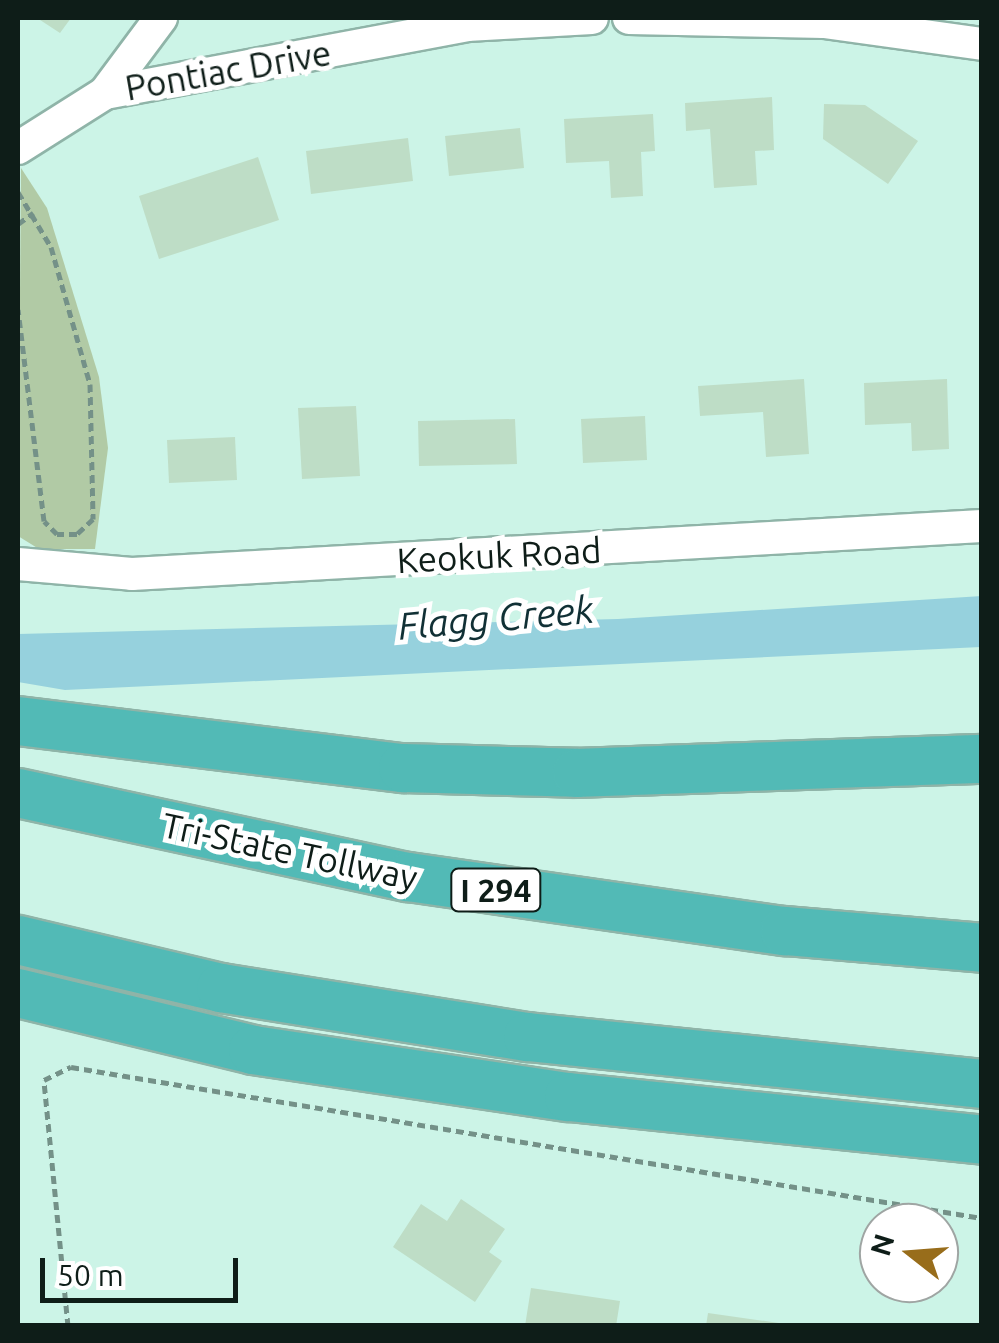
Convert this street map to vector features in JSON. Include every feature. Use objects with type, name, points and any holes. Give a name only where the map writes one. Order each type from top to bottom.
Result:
[{"type":"highway","points":[[18,721],[404,768],[766,770],[982,758]]},
{"type":"highway","points":[[766,770],[982,785]]},
{"type":"highway","name":"Tri-State Tollway","points":[[18,793],[408,877],[785,932],[982,948]]},
{"type":"highway","points":[[18,940],[221,988],[528,1037],[982,1084]]},
{"type":"highway","points":[[18,993],[252,1050],[569,1097],[982,1140]]},
{"type":"street","points":[[106,92],[161,18]]},
{"type":"street","name":"Pontiac Drive","points":[[18,148],[106,92],[467,24],[592,18]]},
{"type":"street","points":[[629,18],[824,22],[982,44]]},
{"type":"street","name":"Keokuk Road","points":[[18,564],[132,574],[982,526]]},
{"type":"path","points":[[18,192],[52,247],[90,384],[92,518],[78,534],[57,534],[44,521],[18,310]]},
{"type":"path","points":[[18,224],[33,213]]},
{"type":"path","points":[[68,1326],[44,1080],[72,1067],[982,1218]]},
{"type":"green space","points":[[21,168],[47,208],[99,377],[108,448],[95,549],[39,549],[18,536]]},
{"type":"water","points":[[982,596],[981,647],[65,690],[18,682],[18,634],[618,619]]},
{"type":"building","points":[[37,18],[71,18],[60,33]]},
{"type":"building","points":[[772,97],[774,150],[755,151],[757,185],[714,188],[710,129],[686,131],[685,103]]},
{"type":"building","points":[[824,104],[865,105],[918,141],[888,184],[823,139]]},
{"type":"building","points":[[653,114],[655,151],[641,152],[643,196],[611,198],[609,161],[566,163],[564,119]]},
{"type":"building","points":[[520,128],[524,168],[449,176],[445,136]]},
{"type":"building","points":[[408,138],[413,181],[311,194],[306,151]]},
{"type":"building","points":[[258,157],[279,220],[159,259],[139,196]]},
{"type":"building","points":[[804,379],[809,454],[766,457],[763,412],[700,416],[698,386]]},
{"type":"building","points":[[947,379],[949,449],[912,451],[911,423],[865,425],[864,383]]},
{"type":"building","points":[[356,406],[360,476],[302,479],[298,408]]},
{"type":"building","points":[[645,416],[647,460],[583,463],[581,419]]},
{"type":"building","points":[[515,419],[517,464],[419,466],[418,421]]},
{"type":"building","points":[[235,437],[237,480],[169,483],[167,440]]},
{"type":"building","points":[[461,1199],[505,1229],[489,1252],[502,1261],[475,1302],[393,1247],[421,1204],[447,1221]]},
{"type":"building","points":[[531,1288],[620,1301],[616,1326],[525,1326]]},
{"type":"building","points":[[708,1313],[779,1323],[779,1326],[706,1326]]},
{"type":"water label","name":"Flagg Creek","points":[[496,618]]}]
